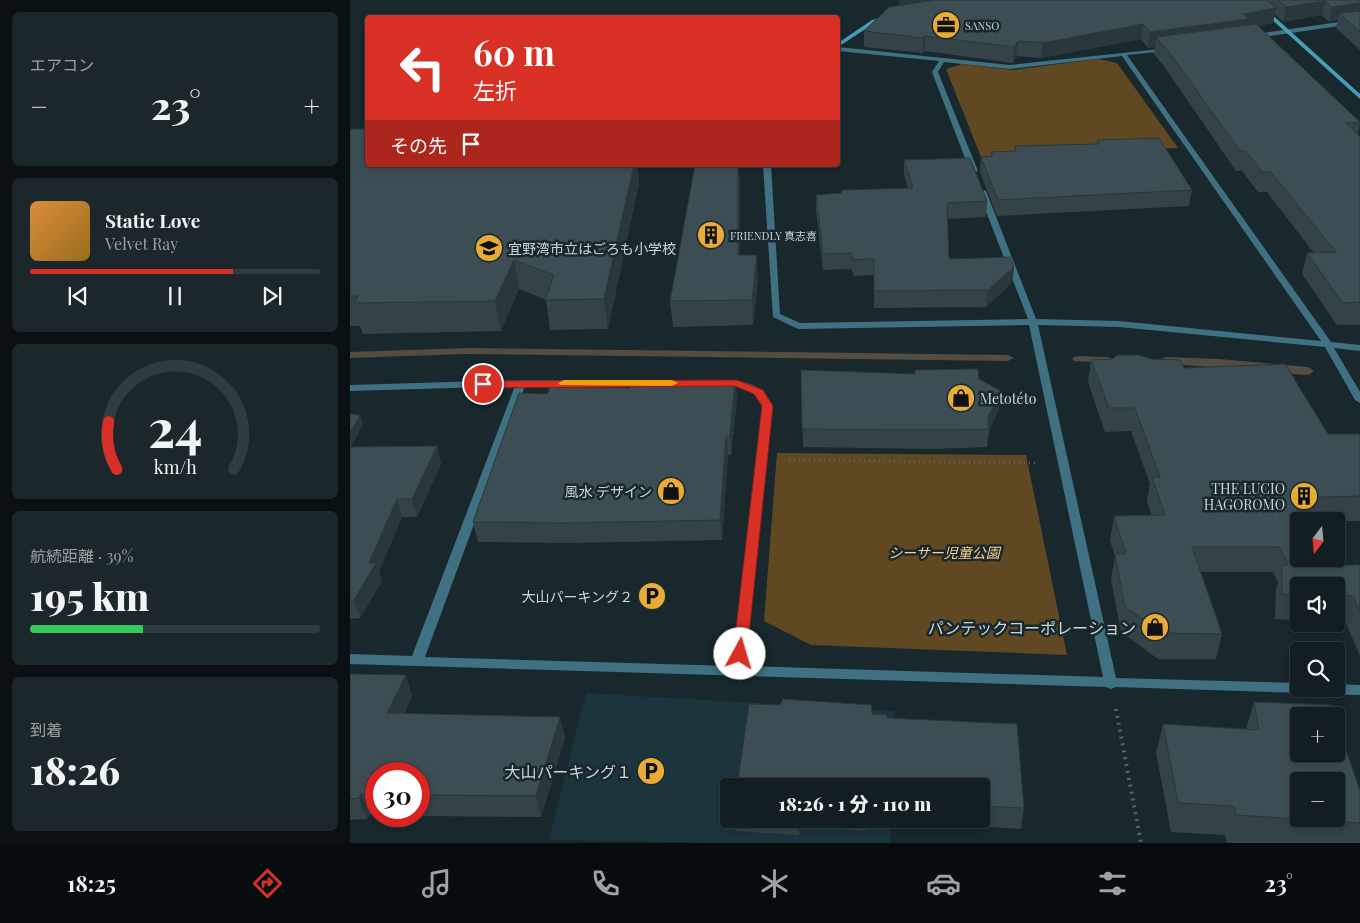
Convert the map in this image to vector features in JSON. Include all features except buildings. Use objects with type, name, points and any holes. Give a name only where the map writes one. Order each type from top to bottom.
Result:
[{"type":"street","points":[[1253,0],[1360,97]]},
{"type":"street","points":[[840,44],[874,21],[892,17]]},
{"type":"street","points":[[1249,37],[1360,21]]},
{"type":"street","points":[[840,49],[1010,67],[1172,48]]},
{"type":"street","points":[[1124,55],[1328,345],[1360,400]]},
{"type":"street","points":[[942,61],[935,72],[1033,322],[1111,684]]},
{"type":"street","points":[[767,167],[776,315],[798,326],[1033,322],[1119,324],[1360,348]]},
{"type":"street","points":[[350,388],[521,383],[658,383]]},
{"type":"street","points":[[417,660],[521,383]]},
{"type":"street","points":[[708,383],[737,383],[759,392],[767,406],[738,671]]},
{"type":"street","points":[[350,659],[1111,684],[1290,688]]},
{"type":"street","points":[[1345,690],[1360,690]]},
{"type":"path","points":[[761,460],[1064,464]]},
{"type":"path","points":[[1111,684],[1141,843]]},
{"type":"shaded area","points":[[586,693],[894,711],[892,778],[720,778],[720,828],[891,828],[890,843],[549,840]]},
{"type":"green space","points":[[1099,59],[1117,63],[1178,148],[981,157],[946,69],[962,64],[1013,70]]},
{"type":"green space","name":"シーサー児童公園","points":[[777,453],[1026,455],[1067,655],[811,645],[764,621]]},
{"type":"waterway","points":[[350,355],[467,351],[1008,358]]},
{"type":"waterway","points":[[1078,359],[1108,360]]},
{"type":"waterway","points":[[1165,361],[1219,363],[1308,371]]},
{"type":"slow traffic","points":[[564,383],[672,383]]},
{"type":"place","name":"SANSO","points":[[946,25]]},
{"type":"place","name":"FRIENDLY 真志喜","points":[[711,235]]},
{"type":"place","name":"宜野湾市立はごろも小学校","points":[[489,248]]},
{"type":"place","name":"Metotéto","points":[[961,398]]},
{"type":"place","name":"風水 デザイン","points":[[671,491]]},
{"type":"place","name":"THE LUCIO HAGOROMO","points":[[1304,496]]},
{"type":"place","name":"大山パーキング２","points":[[652,596]]},
{"type":"place","name":"パンテックコーポレーション","points":[[1155,627]]},
{"type":"place","name":"大山パーキング１","points":[[651,771]]},
{"type":"route","points":[[483,384],[737,383],[759,392],[767,406],[740,654]]}]
